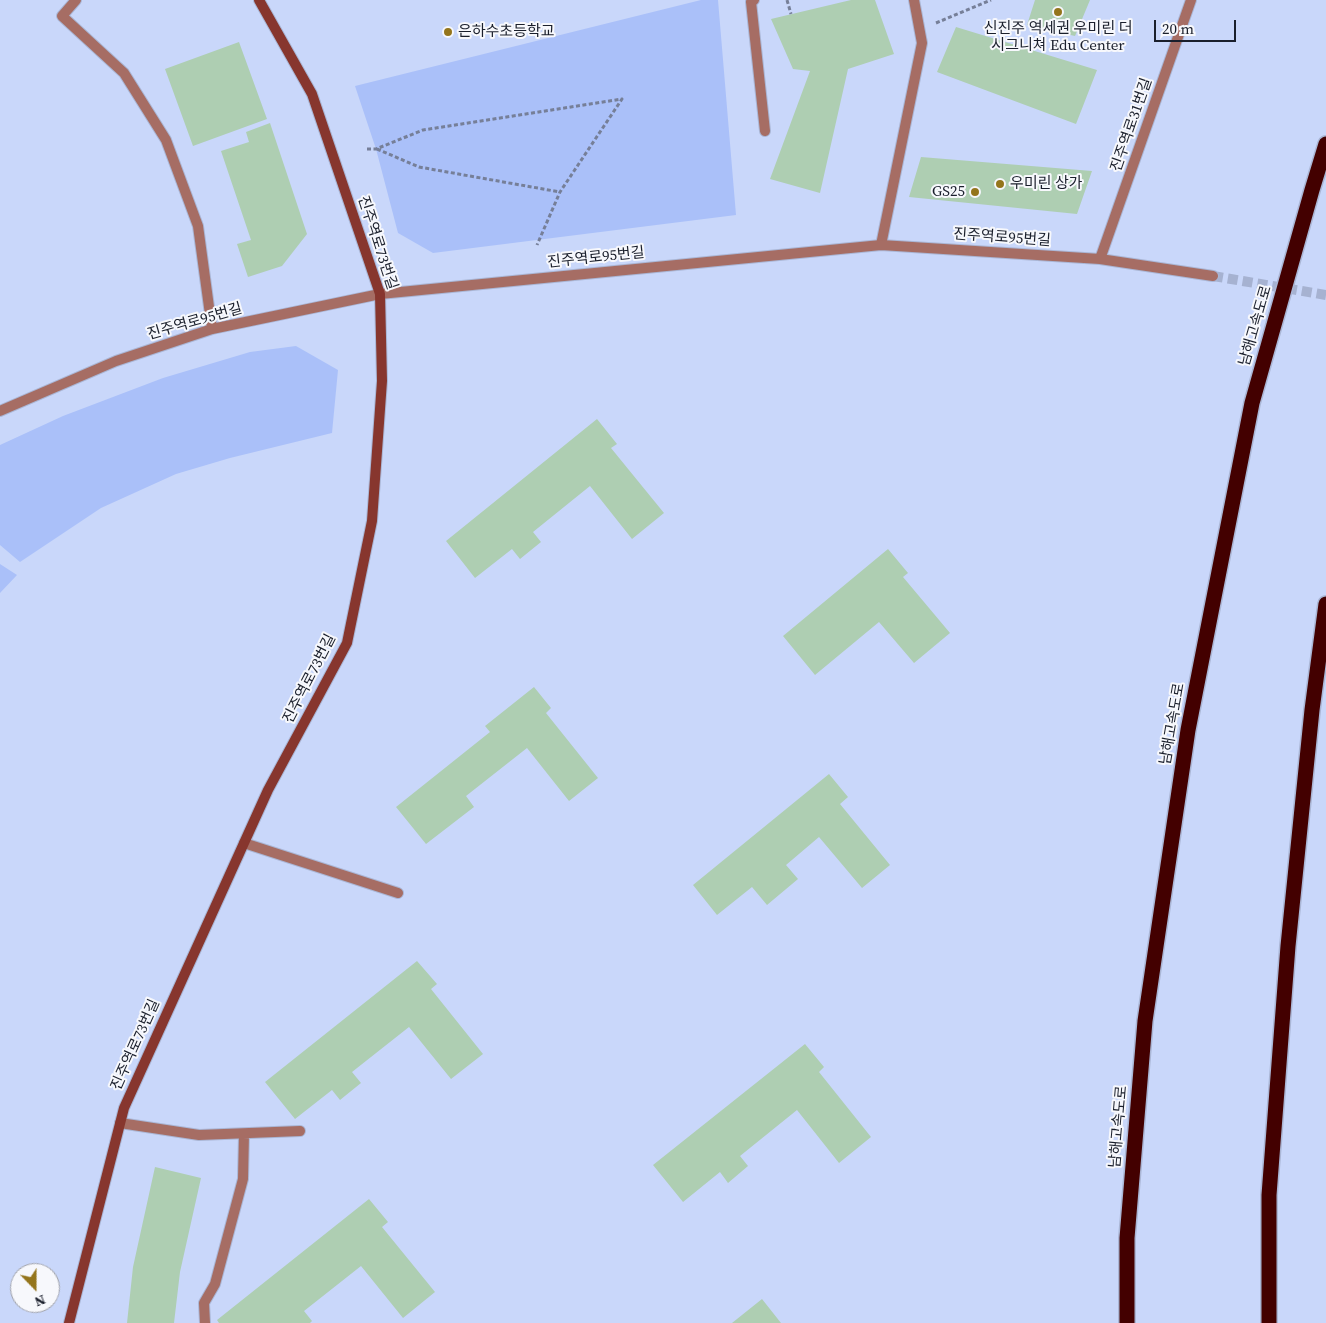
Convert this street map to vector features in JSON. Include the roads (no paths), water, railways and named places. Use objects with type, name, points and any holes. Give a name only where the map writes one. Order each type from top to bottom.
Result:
[{"type":"highway","name":"남해고속도로","points":[[1127,1323],[1127,1238],[1145,1021],[1188,730],[1252,403],[1326,144]]},
{"type":"highway","points":[[1269,1323],[1269,1195],[1288,946],[1312,710],[1326,604]]},
{"type":"street","points":[[76,0],[62,16],[124,73],[166,140],[198,226],[212,329]]},
{"type":"street","name":"진주역로73번길","points":[[69,1323],[124,1108],[268,790],[347,643],[372,521],[382,381],[380,294],[312,94],[259,0]]},
{"type":"street","points":[[754,0],[751,2],[765,131]]},
{"type":"street","points":[[881,245],[922,43],[914,0]]},
{"type":"street","name":"진주역로31번길","points":[[1100,259],[1191,0]]},
{"type":"street","name":"진주역로95번길","points":[[0,411],[116,361],[212,329],[380,294],[881,245],[1100,259],[1212,276]]},
{"type":"street","points":[[244,843],[398,893]]},
{"type":"street","points":[[120,1123],[199,1135],[300,1132]]},
{"type":"street","points":[[205,1323],[204,1303],[215,1284],[242,1179],[244,1134]]},
{"type":"tunnel","points":[[1213,276],[1326,295]]},
{"type":"place","name":"신진주 역세권 우미린 더 시그니쳐 Edu Center","points":[[1058,12]]},
{"type":"place","name":"은하수초등학교","points":[[448,32]]},
{"type":"place","name":"우미린 상가","points":[[1000,184]]},
{"type":"place","name":"GS25","points":[[975,192]]}]
